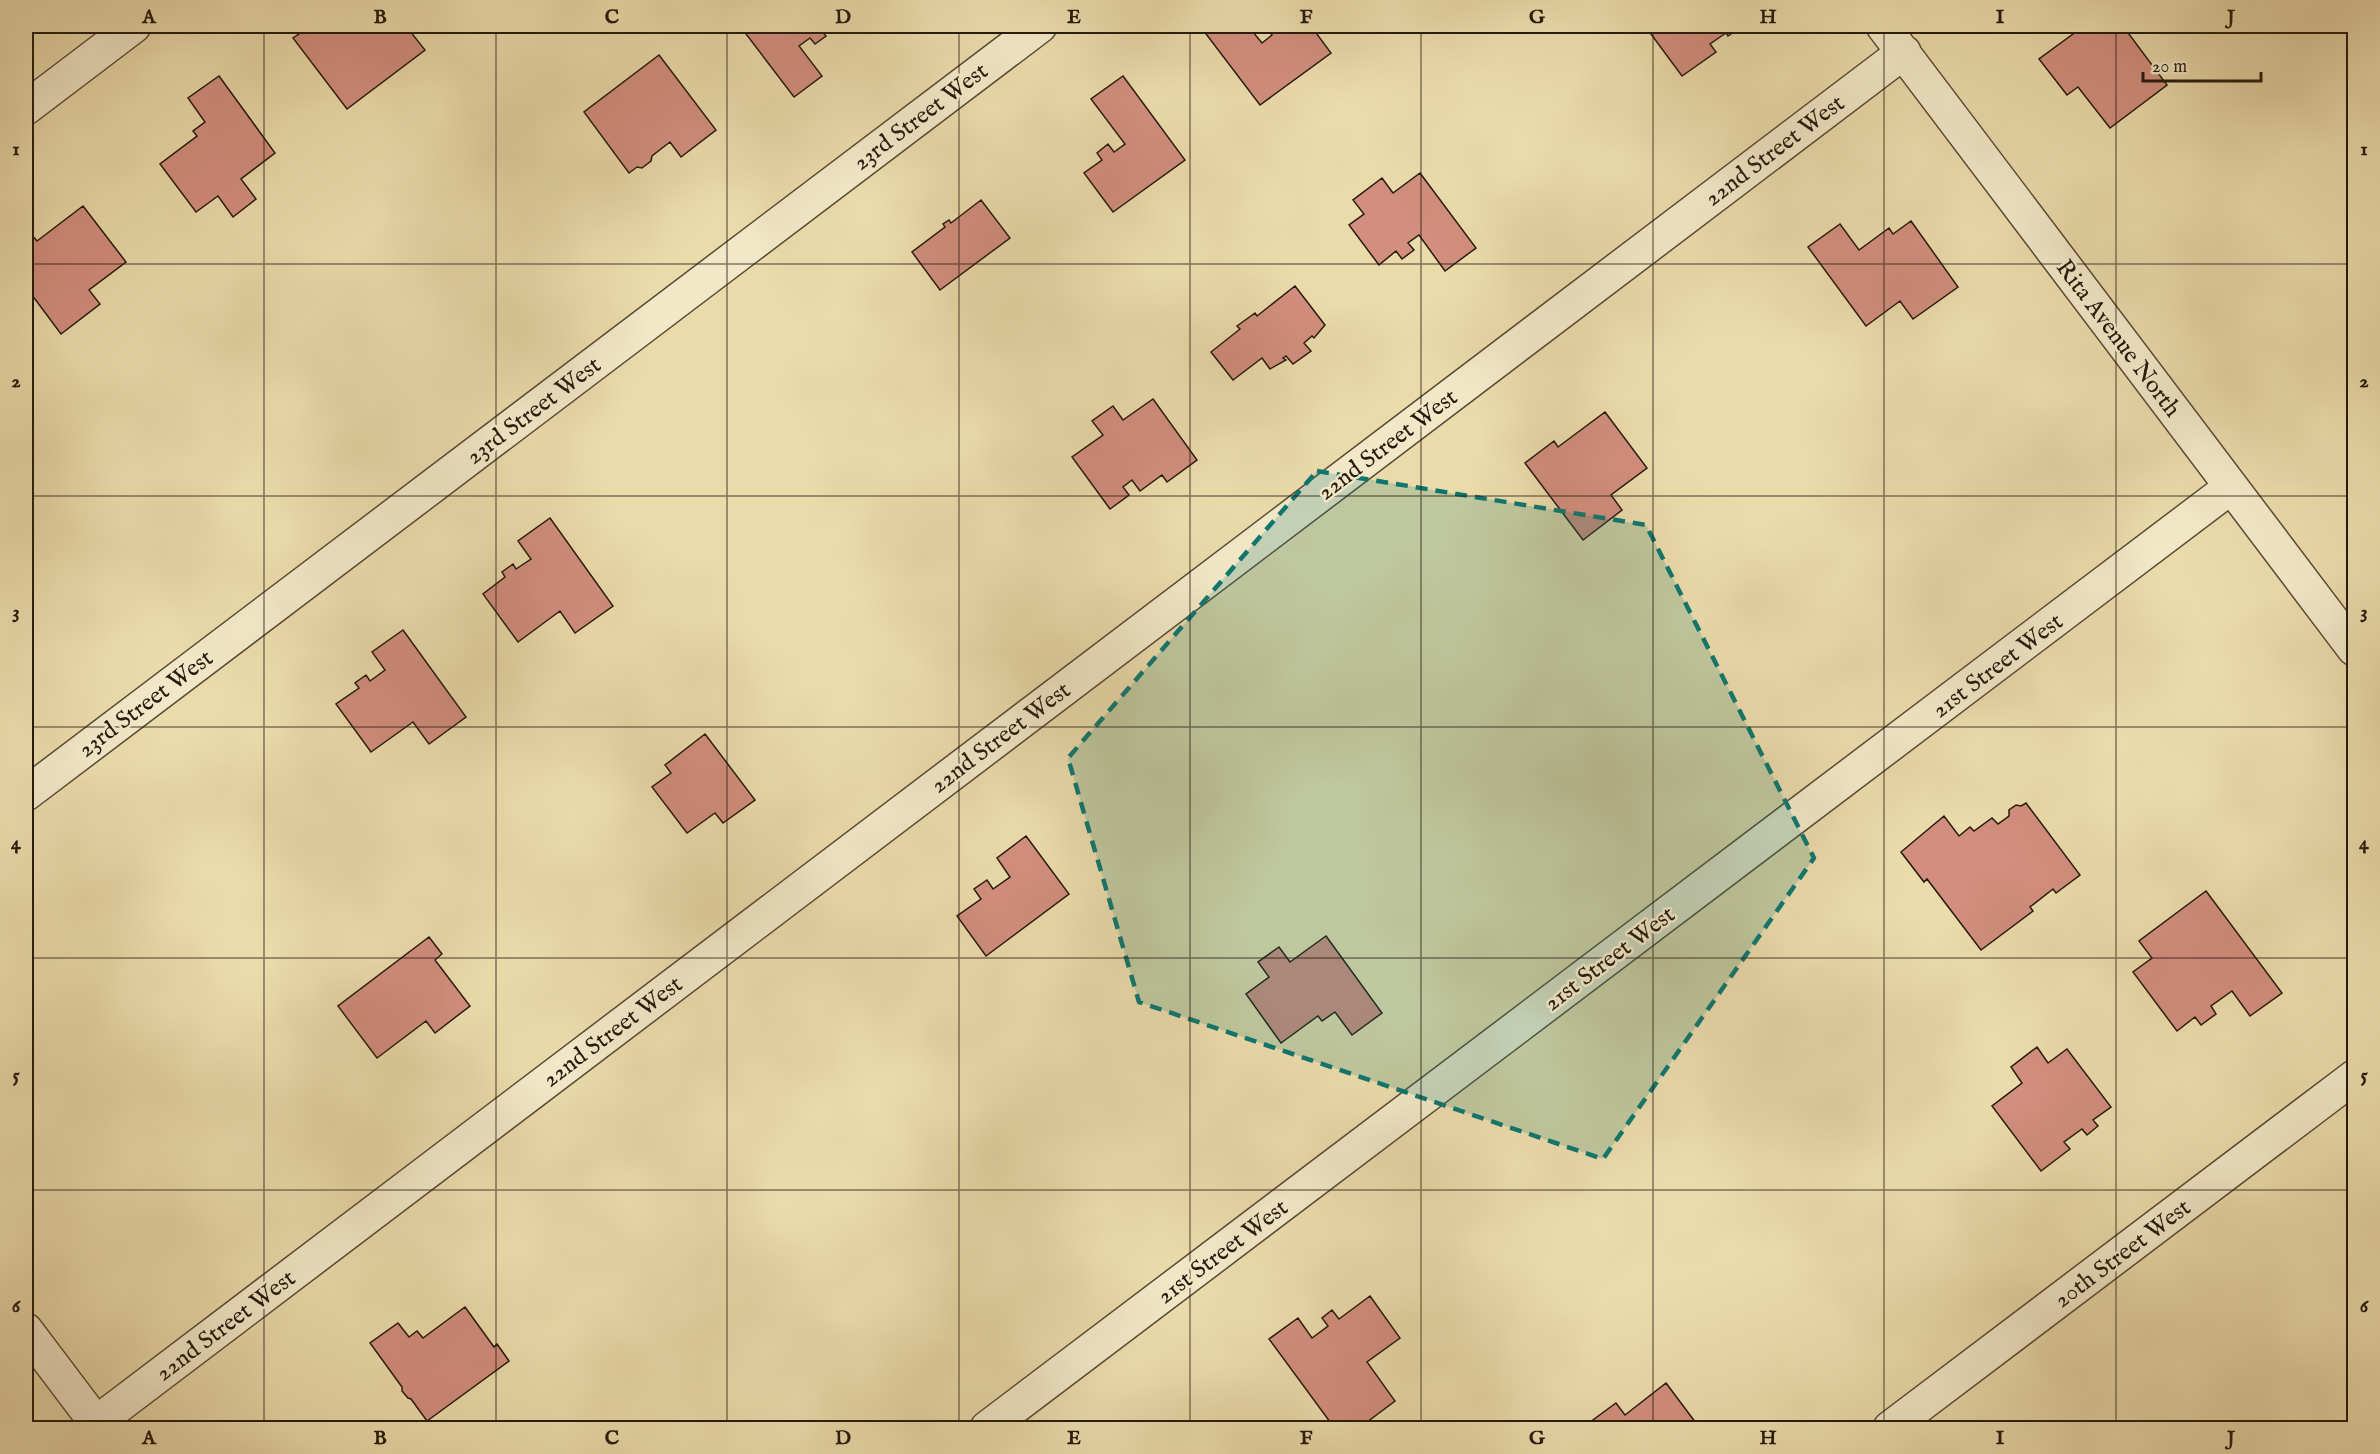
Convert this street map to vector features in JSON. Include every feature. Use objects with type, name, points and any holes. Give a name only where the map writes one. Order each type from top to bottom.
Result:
[{"type":"street","points":[[26,108],[134,26]]},
{"type":"street","name":"23rd Street West","points":[[26,794],[1040,26]]},
{"type":"street","name":"Rita Avenue North","points":[[1883,26],[2355,649]]},
{"type":"street","name":"22nd Street West","points":[[98,1426],[1904,52]]},
{"type":"street","name":"21st Street West","points":[[987,1428],[2231,487]]},
{"type":"street","name":"20th Street West","points":[[1890,1428],[2355,1077]]},
{"type":"street","points":[[26,1330],[98,1426]]},
{"type":"highlighted area","points":[[1317,471],[1646,525],[1814,858],[1603,1159],[1139,1002],[1068,758]]},
{"type":"building","points":[[311,26],[406,26],[425,50],[347,109],[293,38]]},
{"type":"building","points":[[740,26],[827,26],[821,30],[826,36],[815,44],[810,38],[799,46],[822,76],[794,97]]},
{"type":"building","points":[[1200,26],[1248,26],[1262,43],[1272,35],[1267,28],[1270,26],[1311,26],[1331,53],[1260,105]]},
{"type":"building","points":[[1645,26],[1736,26],[1737,30],[1728,36],[1726,33],[1710,44],[1716,52],[1682,76]]},
{"type":"building","points":[[2084,26],[2123,26],[2167,85],[2110,128],[2078,87],[2067,95],[2039,59]]},
{"type":"building","points":[[659,55],[716,130],[681,157],[670,142],[652,156],[651,161],[642,168],[637,167],[629,173],[584,112]]},
{"type":"building","points":[[219,76],[275,153],[241,179],[256,199],[233,217],[218,196],[196,212],[160,164],[197,136],[193,131],[205,122],[188,98]]},
{"type":"building","points":[[1123,76],[1185,160],[1113,212],[1084,173],[1102,160],[1097,153],[1108,144],[1114,152],[1125,144],[1091,99]]},
{"type":"building","points":[[1420,173],[1476,248],[1445,271],[1419,235],[1408,243],[1414,250],[1402,259],[1396,251],[1379,265],[1349,225],[1364,214],[1353,200],[1382,178],[1393,193]]},
{"type":"building","points":[[981,200],[1010,238],[940,290],[912,252],[945,227],[943,224],[949,220],[951,223]]},
{"type":"building","points":[[83,206],[126,262],[89,290],[100,304],[61,334],[26,287],[26,241],[32,235],[37,241]]},
{"type":"building","points":[[1911,221],[1958,287],[1913,319],[1900,301],[1866,326],[1808,247],[1840,224],[1859,250],[1889,228],[1893,234]]},
{"type":"building","points":[[1295,286],[1325,325],[1314,338],[1312,336],[1304,343],[1311,351],[1293,364],[1286,356],[1283,358],[1286,360],[1270,369],[1262,358],[1233,380],[1211,352],[1240,329],[1237,326],[1255,313],[1257,316]]},
{"type":"building","points":[[1153,399],[1197,460],[1167,482],[1162,475],[1140,491],[1132,480],[1123,487],[1129,495],[1110,509],[1072,457],[1103,435],[1092,421],[1113,406],[1123,420]]},
{"type":"building","points":[[1605,412],[1647,468],[1611,495],[1622,510],[1583,540],[1525,463],[1554,441],[1558,447]]},
{"type":"building","points":[[550,518],[613,606],[575,633],[560,611],[518,642],[483,594],[505,577],[502,572],[513,564],[516,569],[531,559],[518,541]]},
{"type":"building","points":[[403,630],[466,717],[429,744],[413,722],[371,752],[336,704],[359,688],[355,683],[366,675],[370,681],[385,670],[372,652]]},
{"type":"building","points":[[705,734],[755,800],[723,823],[715,813],[687,833],[652,787],[671,773],[665,765]]},
{"type":"building","points":[[2026,803],[2080,875],[2056,893],[2053,889],[2030,907],[2033,911],[1981,950],[1927,879],[1924,882],[1901,852],[1944,816],[1959,836],[1970,827],[1974,831],[1992,818],[1998,824],[2009,816],[2009,810],[2016,805],[2021,806]]},
{"type":"building","points":[[1026,836],[1069,894],[986,956],[957,916],[981,899],[974,889],[987,880],[993,889],[1010,877],[997,858]]},
{"type":"building","points":[[2206,891],[2282,993],[2250,1016],[2232,991],[2211,1006],[2216,1014],[2201,1025],[2195,1017],[2177,1031],[2133,972],[2152,958],[2139,941]]},
{"type":"building","points":[[1326,936],[1382,1013],[1352,1035],[1335,1012],[1322,1021],[1318,1016],[1281,1043],[1246,994],[1269,977],[1258,962],[1279,947],[1290,962]]},
{"type":"building","points":[[429,937],[442,954],[435,960],[470,1006],[435,1033],[426,1021],[377,1058],[338,1006]]},
{"type":"building","points":[[2037,1047],[2048,1063],[2067,1049],[2111,1107],[2093,1120],[2098,1126],[2087,1135],[2082,1129],[2064,1142],[2070,1149],[2041,1171],[1992,1106],[2022,1083],[2011,1067]]},
{"type":"building","points":[[1370,1296],[1400,1338],[1367,1362],[1395,1401],[1363,1425],[1333,1426],[1269,1339],[1298,1318],[1312,1338],[1328,1326],[1322,1318],[1332,1310],[1339,1319]]},
{"type":"building","points":[[465,1307],[494,1347],[497,1344],[509,1361],[427,1421],[402,1391],[402,1387],[370,1343],[398,1323],[409,1337],[417,1331],[423,1338]]},
{"type":"building","points":[[1666,1383],[1699,1427],[1582,1428],[1616,1403],[1625,1415]]}]
